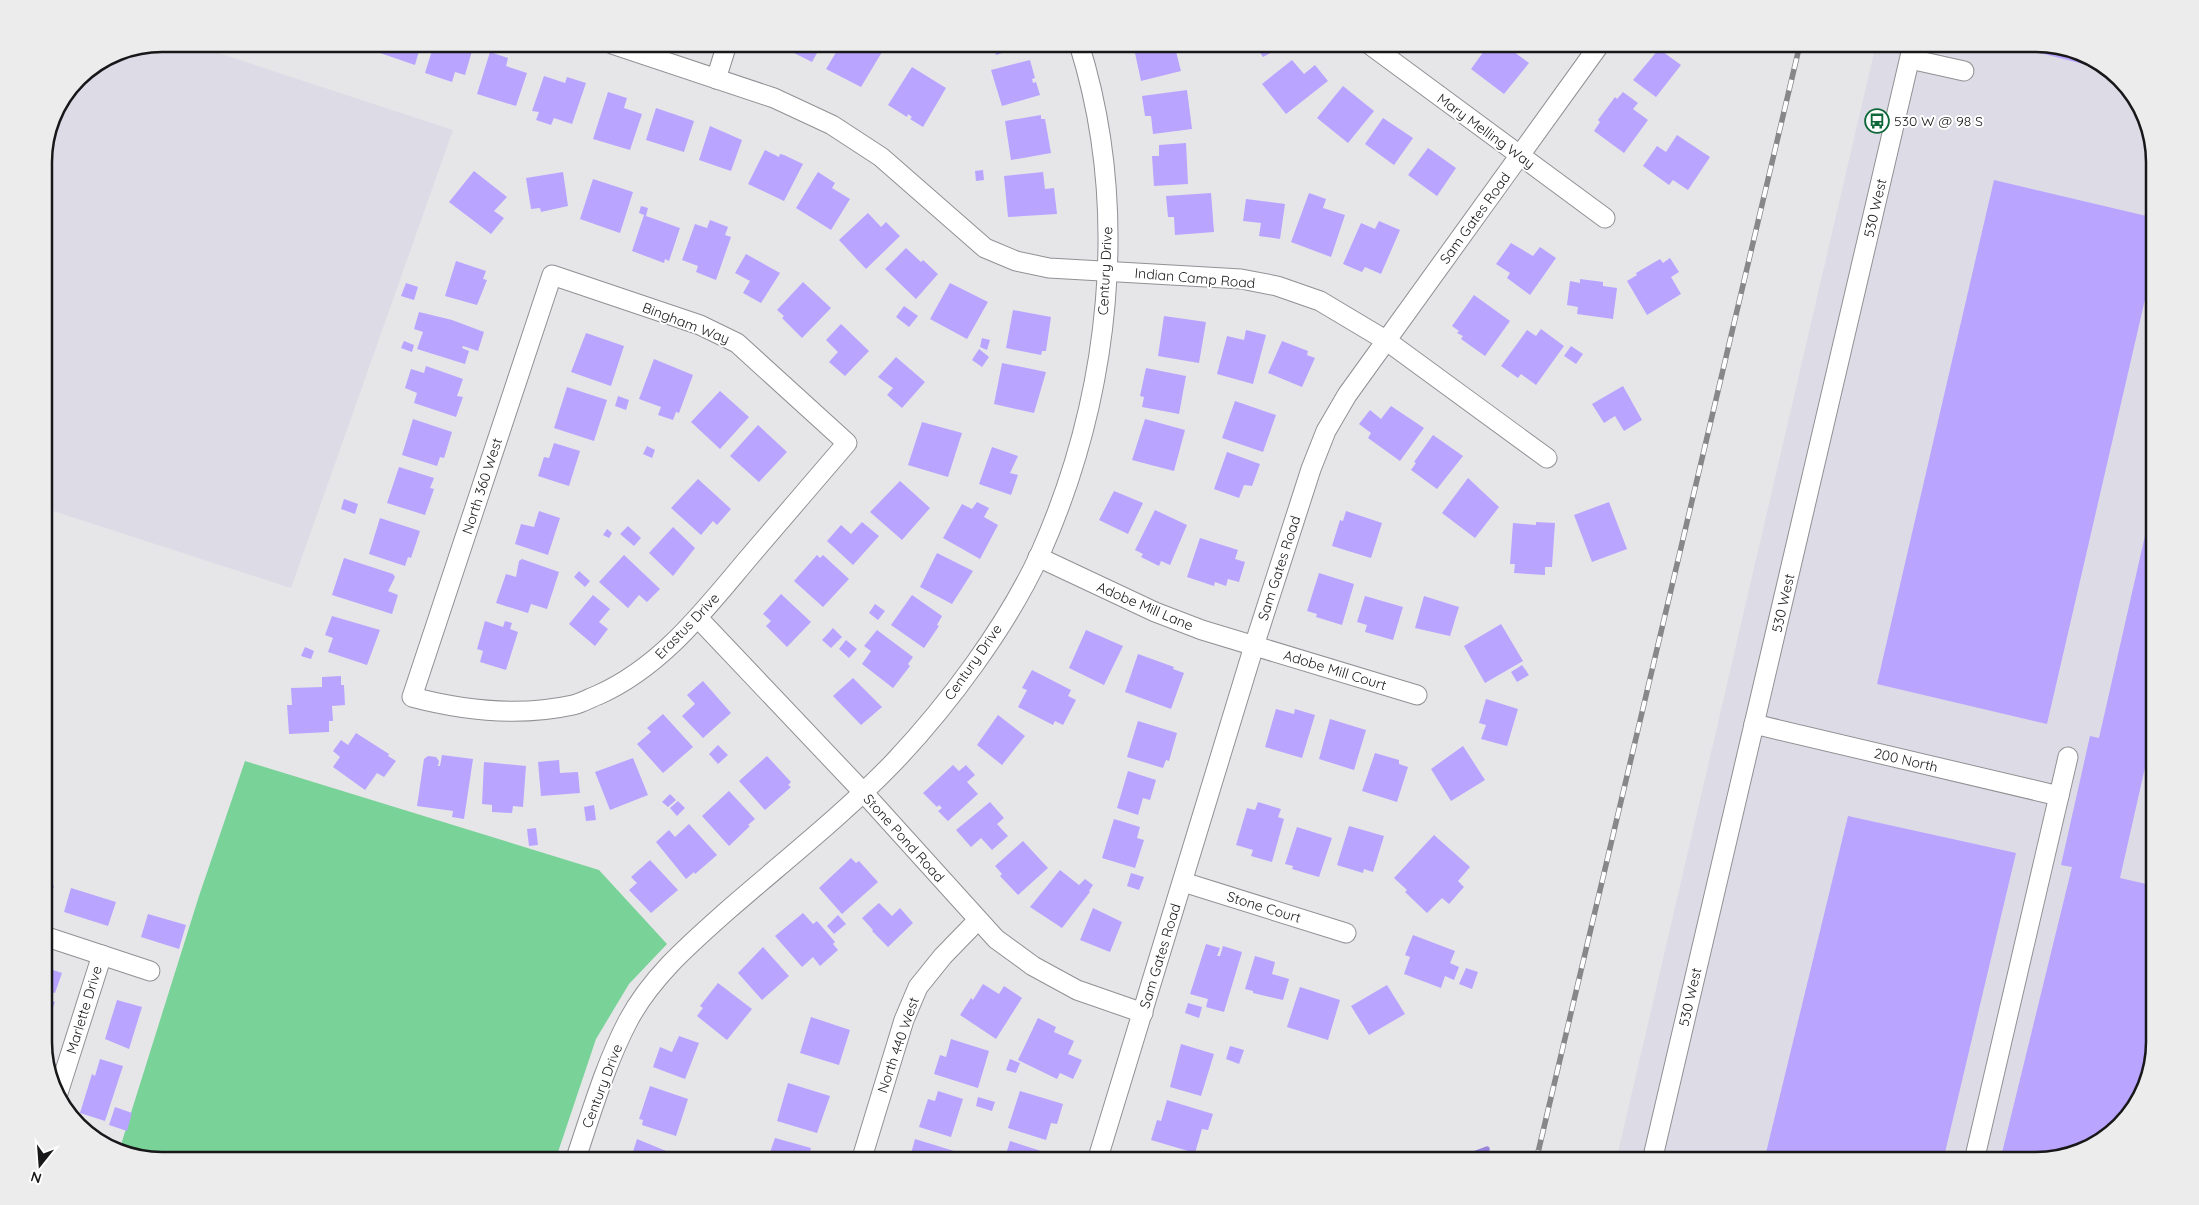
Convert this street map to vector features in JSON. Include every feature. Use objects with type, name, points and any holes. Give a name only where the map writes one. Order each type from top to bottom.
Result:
[{"type":"street","name":"Indian Camp Road","points":[[636,52],[774,98],[832,126],[881,157],[985,248],[1016,261],[1049,268],[1240,279],[1277,286],[1320,301],[1387,341],[1547,458]]},
{"type":"street","points":[[716,79],[724,52]]},
{"type":"street","name":"Century Drive","points":[[579,1152],[603,1076],[629,1018],[671,960],[863,792],[893,762],[945,701],[1006,616],[1038,557],[1063,498],[1081,441],[1099,361],[1106,271],[1107,204],[1100,139],[1081,52]]},
{"type":"street","name":"Mary Melling Way","points":[[1380,52],[1605,218]]},
{"type":"street","name":"Sam Gates Road","points":[[1100,1152],[1254,646],[1311,469],[1326,431],[1347,395],[1594,52]]},
{"type":"street","points":[[1912,52],[1964,71]]},
{"type":"street","name":"530 West","points":[[1654,1152],[1912,52]]},
{"type":"street","name":"Bingham Way","points":[[552,275],[700,325],[737,343],[847,443]]},
{"type":"street","name":"North 360 West","points":[[412,697],[552,275]]},
{"type":"street","name":"Erastus Drive","points":[[412,697],[449,707],[486,711],[534,711],[575,705],[623,684],[665,651],[698,618],[847,443]]},
{"type":"street","name":"Adobe Mill Lane","points":[[1038,557],[1155,612],[1254,646]]},
{"type":"street","name":"Stone Pond Road","points":[[698,618],[863,792],[996,938],[1033,966],[1077,990],[1143,1013]]},
{"type":"street","name":"Adobe Mill Court","points":[[1254,646],[1417,695]]},
{"type":"street","name":"200 North","points":[[1754,724],[2059,796]]},
{"type":"street","points":[[1976,1152],[2068,757]]},
{"type":"street","name":"Stone Court","points":[[1183,882],[1346,933]]},
{"type":"street","name":"North 440 West","points":[[864,1152],[904,1020],[918,987],[943,956],[978,920]]},
{"type":"street","points":[[53,939],[150,971]]},
{"type":"street","name":"Marlette Drive","points":[[61,1084],[102,955]]},
{"type":"shaded area","points":[[162,52],[215,52],[453,130],[291,588],[53,511],[53,155],[56,134],[67,108],[85,85],[107,67],[127,58]]},
{"type":"shaded area","points":[[1874,52],[2036,52],[2072,58],[2098,71],[2128,101],[2141,127],[2146,155],[2146,1057],[2141,1078],[2128,1104],[2098,1134],[2072,1147],[2044,1152],[1618,1152]]},
{"type":"green space","points":[[245,761],[599,870],[667,944],[629,984],[596,1039],[558,1152],[148,1152],[134,1149],[121,1144],[199,896]]},
{"type":"building","points":[[380,52],[419,52],[415,65]]},
{"type":"building","points":[[432,52],[472,52],[465,75],[455,72],[452,82],[425,73]]},
{"type":"building","points":[[490,52],[508,58],[506,66],[527,73],[516,106],[477,94]]},
{"type":"building","points":[[795,52],[818,52],[812,62]]},
{"type":"building","points":[[836,52],[882,52],[861,87],[826,69]]},
{"type":"building","points":[[1176,52],[1181,71],[1141,81],[1135,53]]},
{"type":"building","points":[[1260,52],[1273,52],[1263,57]]},
{"type":"building","points":[[1483,52],[1514,52],[1529,63],[1504,94],[1471,69]]},
{"type":"building","points":[[1656,52],[1663,52],[1681,65],[1656,97],[1633,80]]},
{"type":"building","points":[[2036,52],[2051,53],[2072,58],[2087,65]]},
{"type":"building","points":[[1030,60],[1035,78],[1032,79],[1033,83],[1036,82],[1040,95],[1002,106],[991,70]]},
{"type":"building","points":[[1292,60],[1304,74],[1315,65],[1328,81],[1286,114],[1262,84]]},
{"type":"building","points":[[912,67],[946,88],[923,127],[910,119],[912,117],[908,114],[907,117],[888,105]]},
{"type":"building","points":[[544,76],[565,83],[567,77],[586,83],[572,124],[554,118],[551,125],[536,120],[539,112],[532,111]]},
{"type":"building","points":[[1343,86],[1374,111],[1348,143],[1317,118]]},
{"type":"building","points":[[1187,90],[1192,129],[1153,134],[1151,116],[1145,116],[1142,96]]},
{"type":"building","points":[[608,92],[627,98],[624,108],[642,114],[630,150],[593,139]]},
{"type":"building","points":[[1623,92],[1638,103],[1633,109],[1648,120],[1624,153],[1594,131],[1600,122],[1598,120],[1615,97],[1617,99]]},
{"type":"building","points":[[656,108],[694,121],[684,152],[646,140]]},
{"type":"building","points":[[1041,115],[1041,119],[1045,119],[1051,153],[1011,160],[1005,121]]},
{"type":"building","points":[[1383,118],[1413,138],[1394,165],[1365,144]]},
{"type":"building","points":[[710,126],[742,140],[731,171],[699,160]]},
{"type":"building","points":[[1677,135],[1710,157],[1688,190],[1673,180],[1669,185],[1643,166],[1657,146],[1666,152]]},
{"type":"building","points":[[1186,143],[1188,184],[1154,186],[1152,156],[1159,156],[1159,145]]},
{"type":"building","points":[[1428,148],[1456,168],[1437,196],[1408,175]]},
{"type":"building","points":[[765,150],[779,157],[780,154],[784,155],[803,164],[784,201],[748,184]]},
{"type":"building","points":[[983,170],[984,180],[976,181],[975,171]]},
{"type":"building","points":[[474,171],[507,197],[494,211],[504,218],[491,234],[449,202]]},
{"type":"building","points":[[563,172],[568,206],[541,212],[540,208],[531,209],[526,178]]},
{"type":"building","points":[[818,172],[835,183],[832,188],[850,199],[831,230],[796,208]]},
{"type":"building","points":[[1043,172],[1045,189],[1054,188],[1057,214],[1008,217],[1004,176]]},
{"type":"building","points":[[593,179],[633,192],[620,233],[580,219]]},
{"type":"building","points":[[1994,180],[2146,216],[2146,295],[2047,724],[1877,684]]},
{"type":"building","points":[[1211,193],[1214,232],[1175,235],[1174,217],[1168,217],[1166,196]]},
{"type":"building","points":[[1309,193],[1326,199],[1323,208],[1345,215],[1331,257],[1291,242]]},
{"type":"building","points":[[1246,199],[1285,204],[1280,239],[1259,236],[1261,223],[1243,221]]},
{"type":"building","points":[[641,206],[648,208],[646,216],[680,228],[669,261],[665,259],[664,263],[632,251],[644,215],[639,213]]},
{"type":"building","points":[[868,213],[881,227],[886,222],[900,236],[866,269],[839,240]]},
{"type":"building","points":[[710,220],[728,227],[725,235],[731,237],[716,280],[696,272],[698,266],[682,260],[695,224],[707,228]]},
{"type":"building","points":[[1379,221],[1400,230],[1381,274],[1365,267],[1362,272],[1343,264],[1361,223],[1375,229]]},
{"type":"building","points":[[1511,243],[1533,256],[1540,247],[1556,258],[1530,295],[1507,278],[1510,273],[1496,264]]},
{"type":"building","points":[[906,248],[938,274],[916,299],[885,269]]},
{"type":"building","points":[[746,254],[780,273],[761,303],[743,293],[750,281],[735,273]]},
{"type":"building","points":[[1670,258],[1679,272],[1671,277],[1681,294],[1647,315],[1627,281],[1637,275],[1636,273],[1660,259],[1663,263]]},
{"type":"building","points":[[456,261],[486,271],[483,279],[487,280],[477,305],[445,296]]},
{"type":"building","points":[[1580,279],[1603,282],[1603,286],[1617,288],[1613,319],[1577,314],[1578,307],[1567,305],[1570,281],[1580,283]]},
{"type":"building","points":[[803,282],[831,308],[802,338],[782,318],[784,316],[777,310]]},
{"type":"building","points":[[406,283],[418,287],[414,300],[401,296]]},
{"type":"building","points":[[950,283],[988,302],[967,339],[930,319]]},
{"type":"building","points":[[1474,295],[1510,321],[1485,356],[1461,339],[1463,336],[1457,333],[1459,331],[1452,326]]},
{"type":"building","points":[[904,306],[918,316],[909,327],[896,317]]},
{"type":"building","points":[[1013,310],[1051,317],[1046,351],[1042,351],[1041,355],[1006,348]]},
{"type":"building","points":[[419,312],[452,320],[484,332],[478,351],[463,346],[462,348],[469,351],[465,364],[417,349],[423,332],[414,329]]},
{"type":"building","points":[[1164,316],[1206,322],[1199,363],[1158,356]]},
{"type":"building","points":[[841,324],[869,351],[845,376],[829,362],[838,352],[826,340]]},
{"type":"building","points":[[1541,329],[1564,346],[1536,385],[1521,374],[1518,378],[1501,366],[1527,330],[1536,336]]},
{"type":"building","points":[[1246,330],[1266,335],[1253,384],[1217,374],[1227,336],[1244,340]]},
{"type":"building","points":[[586,333],[624,346],[611,386],[571,372]]},
{"type":"building","points":[[982,338],[990,340],[987,350],[980,347]]},
{"type":"building","points":[[404,341],[414,345],[412,352],[401,348]]},
{"type":"building","points":[[1282,341],[1308,351],[1307,355],[1315,358],[1302,387],[1268,373]]},
{"type":"building","points":[[1571,346],[1583,354],[1576,364],[1564,356]]},
{"type":"building","points":[[979,349],[989,357],[982,367],[972,360]]},
{"type":"building","points":[[896,357],[925,382],[902,408],[887,395],[893,388],[878,377]]},
{"type":"building","points":[[654,359],[693,375],[679,413],[676,412],[673,420],[658,415],[661,407],[639,399]]},
{"type":"building","points":[[1002,363],[1046,372],[1034,413],[994,404]]},
{"type":"building","points":[[426,366],[463,379],[457,396],[463,397],[456,417],[414,403],[417,393],[405,388],[411,369],[424,373]]},
{"type":"building","points":[[1146,368],[1186,376],[1179,414],[1142,407],[1144,397],[1140,396]]},
{"type":"building","points":[[1623,386],[1642,420],[1624,431],[1615,416],[1604,423],[1592,404]]},
{"type":"building","points":[[567,387],[607,400],[594,441],[554,428]]},
{"type":"building","points":[[720,391],[749,417],[720,449],[691,422]]},
{"type":"building","points":[[618,396],[629,400],[626,410],[615,406]]},
{"type":"building","points":[[1235,401],[1276,415],[1263,452],[1222,438]]},
{"type":"building","points":[[1391,406],[1424,428],[1400,461],[1368,438],[1371,433],[1359,424],[1370,410],[1381,419]]},
{"type":"building","points":[[413,419],[452,432],[444,458],[440,457],[437,466],[402,455]]},
{"type":"building","points":[[1145,419],[1185,430],[1174,471],[1132,460]]},
{"type":"building","points":[[922,422],[962,433],[948,477],[908,465]]},
{"type":"building","points":[[758,425],[787,452],[759,482],[730,456]]},
{"type":"building","points":[[1433,435],[1463,456],[1437,489],[1411,470],[1416,463],[1414,462]]},
{"type":"building","points":[[554,443],[580,451],[569,486],[538,476],[544,457],[549,458]]},
{"type":"building","points":[[647,446],[655,450],[652,458],[643,454]]},
{"type":"building","points":[[992,447],[1018,456],[1010,473],[1018,475],[1011,495],[979,484]]},
{"type":"building","points":[[1227,452],[1260,464],[1252,486],[1244,485],[1239,498],[1214,489]]},
{"type":"building","points":[[399,467],[434,478],[430,488],[434,489],[425,515],[387,503]]},
{"type":"building","points":[[1468,478],[1499,507],[1475,538],[1442,513]]},
{"type":"building","points":[[698,479],[731,509],[717,525],[713,521],[701,535],[671,508]]},
{"type":"building","points":[[900,481],[930,508],[902,540],[870,512]]},
{"type":"building","points":[[1114,491],[1143,503],[1128,534],[1099,520]]},
{"type":"building","points":[[344,499],[358,504],[355,514],[341,509]]},
{"type":"building","points":[[977,502],[989,508],[984,517],[998,525],[980,559],[943,538],[962,504],[972,509]]},
{"type":"building","points":[[1609,502],[1627,549],[1592,562],[1574,515]]},
{"type":"building","points":[[1155,510],[1187,525],[1170,565],[1161,561],[1159,566],[1141,557],[1143,554],[1135,550]]},
{"type":"building","points":[[539,511],[560,518],[548,555],[515,544],[521,524],[534,527]]},
{"type":"building","points":[[1346,511],[1382,523],[1371,558],[1332,546],[1340,520],[1343,521]]},
{"type":"building","points":[[380,518],[420,531],[411,558],[408,557],[405,566],[369,554]]},
{"type":"building","points":[[862,522],[879,536],[853,565],[827,541],[841,525],[851,534]]},
{"type":"building","points":[[1536,522],[1555,523],[1552,567],[1545,567],[1545,575],[1514,573],[1515,564],[1510,564],[1513,523],[1536,525]]},
{"type":"building","points":[[628,526],[641,538],[634,546],[620,534]]},
{"type":"building","points":[[673,527],[695,548],[673,576],[649,553]]},
{"type":"building","points":[[607,529],[612,533],[609,538],[603,535]]},
{"type":"building","points":[[2146,531],[2146,763],[2120,878],[2146,884],[2146,1057],[2141,1078],[2128,1104],[2098,1134],[2072,1147],[2058,1150],[2002,1152],[2072,867],[2061,865],[2090,736],[2099,738]]},
{"type":"building","points":[[1200,538],[1238,550],[1235,559],[1245,562],[1239,582],[1228,579],[1226,586],[1215,582],[1214,586],[1187,577]]},
{"type":"building","points":[[937,553],[973,571],[952,604],[920,587]]},
{"type":"building","points":[[624,555],[660,589],[647,602],[639,595],[628,608],[599,582]]},
{"type":"building","points":[[817,555],[820,558],[823,555],[849,579],[823,607],[794,581]]},
{"type":"building","points":[[344,558],[393,574],[395,577],[388,591],[398,595],[392,614],[332,595]]},
{"type":"building","points":[[522,559],[559,572],[547,609],[531,604],[528,613],[496,603],[506,574],[516,577],[519,561]]},
{"type":"building","points":[[579,571],[590,581],[585,587],[574,577]]},
{"type":"building","points":[[1319,573],[1354,584],[1342,625],[1316,617],[1317,614],[1307,611]]},
{"type":"building","points":[[781,594],[811,622],[787,647],[766,626],[771,621],[763,614]]},
{"type":"building","points":[[593,595],[610,609],[599,622],[608,629],[595,646],[569,624]]},
{"type":"building","points":[[912,595],[942,616],[937,625],[939,626],[924,648],[891,625]]},
{"type":"building","points":[[1365,596],[1403,607],[1393,640],[1365,632],[1367,625],[1357,622]]},
{"type":"building","points":[[1424,596],[1459,607],[1450,636],[1415,628]]},
{"type":"building","points":[[875,604],[885,611],[878,620],[869,613]]},
{"type":"building","points":[[332,616],[380,630],[367,665],[328,652],[333,638],[325,635]]},
{"type":"building","points":[[485,621],[503,627],[505,621],[512,623],[510,629],[518,632],[506,670],[480,662],[483,651],[477,649]]},
{"type":"building","points":[[1501,624],[1523,661],[1485,683],[1464,646]]},
{"type":"building","points":[[833,628],[842,637],[831,648],[822,640]]},
{"type":"building","points":[[877,630],[913,657],[908,664],[910,666],[893,688],[862,664],[871,651],[864,646]]},
{"type":"building","points":[[1086,630],[1123,646],[1104,685],[1069,668]]},
{"type":"building","points":[[846,640],[857,649],[849,658],[839,649]]},
{"type":"building","points":[[305,647],[314,651],[311,659],[301,656]]},
{"type":"building","points":[[1138,654],[1174,667],[1173,669],[1184,673],[1171,709],[1125,692]]},
{"type":"building","points":[[1522,665],[1529,675],[1517,682],[1511,672]]},
{"type":"building","points":[[1032,670],[1071,690],[1068,696],[1076,700],[1063,725],[1055,721],[1053,725],[1018,707],[1027,690],[1022,688]]},
{"type":"building","points":[[341,676],[341,685],[344,685],[345,705],[332,706],[333,721],[329,721],[329,732],[289,734],[287,705],[292,705],[291,688],[322,687],[322,677]]},
{"type":"building","points":[[853,678],[882,707],[861,725],[833,696]]},
{"type":"building","points":[[703,681],[731,713],[703,738],[682,716],[695,704],[687,695]]},
{"type":"building","points":[[1486,699],[1518,709],[1507,746],[1481,739],[1486,725],[1479,723]]},
{"type":"building","points":[[1276,709],[1294,714],[1295,709],[1315,715],[1302,758],[1265,747]]},
{"type":"building","points":[[663,714],[693,747],[663,773],[637,744],[651,732],[647,728]]},
{"type":"building","points":[[998,715],[1025,736],[1002,765],[977,745]]},
{"type":"building","points":[[1330,719],[1366,730],[1354,770],[1319,759]]},
{"type":"building","points":[[1138,721],[1177,733],[1169,761],[1166,760],[1163,768],[1127,757]]},
{"type":"building","points":[[356,733],[389,754],[388,756],[396,761],[384,777],[377,773],[365,790],[333,767],[340,757],[333,751],[341,740],[348,745]]},
{"type":"building","points":[[718,745],[728,755],[718,764],[709,754]]},
{"type":"building","points":[[1463,746],[1485,780],[1451,801],[1431,769]]},
{"type":"building","points":[[1375,753],[1399,760],[1399,764],[1408,767],[1397,802],[1362,791]]},
{"type":"building","points":[[442,755],[473,759],[464,819],[452,817],[453,811],[417,806],[424,759],[428,756],[436,757],[439,761],[438,766],[440,766]]},
{"type":"building","points":[[767,756],[791,782],[788,785],[791,787],[765,810],[739,781]]},
{"type":"building","points":[[633,758],[648,795],[610,810],[595,772]]},
{"type":"building","points":[[559,760],[560,773],[578,772],[580,793],[541,796],[538,762]]},
{"type":"building","points":[[484,762],[526,766],[523,807],[513,806],[512,813],[492,812],[492,805],[482,804]]},
{"type":"building","points":[[953,765],[959,771],[966,765],[975,775],[967,782],[978,794],[948,821],[938,811],[942,808],[939,805],[937,807],[923,793]]},
{"type":"building","points":[[1128,771],[1156,780],[1150,800],[1143,798],[1138,815],[1117,808]]},
{"type":"building","points":[[729,791],[755,819],[729,846],[702,816]]},
{"type":"building","points":[[670,794],[676,800],[668,807],[662,802]]},
{"type":"building","points":[[678,801],[685,808],[677,816],[670,808]]},
{"type":"building","points":[[990,802],[1004,818],[997,824],[1008,836],[992,850],[981,838],[971,847],[956,830]]},
{"type":"building","points":[[1258,802],[1281,809],[1278,817],[1284,819],[1272,862],[1251,856],[1253,850],[1236,845],[1247,808],[1255,810]]},
{"type":"building","points":[[594,805],[596,820],[586,821],[584,807]]},
{"type":"building","points":[[1848,816],[2016,853],[1945,1152],[1766,1152]]},
{"type":"building","points":[[1114,819],[1140,827],[1137,838],[1144,840],[1135,868],[1102,858]]},
{"type":"building","points":[[689,824],[717,855],[695,874],[694,872],[686,879],[656,842],[669,830],[675,837]]},
{"type":"building","points":[[1349,826],[1384,836],[1373,872],[1364,869],[1363,873],[1337,865]]},
{"type":"building","points":[[1297,827],[1332,838],[1319,877],[1292,869],[1293,866],[1285,864]]},
{"type":"building","points":[[536,828],[538,845],[529,846],[527,829]]},
{"type":"building","points":[[1434,835],[1470,867],[1458,881],[1464,887],[1449,904],[1442,898],[1427,913],[1405,892],[1407,890],[1394,878]]},
{"type":"building","points":[[1023,841],[1048,868],[1018,895],[1000,876],[1002,874],[995,866]]},
{"type":"building","points":[[851,858],[856,863],[859,861],[878,882],[842,914],[819,888]]},
{"type":"building","points":[[650,860],[678,890],[651,913],[629,890],[637,883],[631,877]]},
{"type":"building","points":[[1060,870],[1079,885],[1085,879],[1093,885],[1090,892],[1062,928],[1030,907]]},
{"type":"building","points":[[1131,873],[1144,877],[1139,890],[1127,886]]},
{"type":"building","points":[[71,888],[116,902],[108,926],[64,912]]},
{"type":"building","points":[[879,903],[892,916],[900,908],[913,923],[888,947],[862,918]]},
{"type":"building","points":[[1093,908],[1122,922],[1110,952],[1080,940]]},
{"type":"building","points":[[803,913],[813,924],[817,921],[835,942],[833,944],[838,950],[820,966],[813,957],[802,967],[775,936]]},
{"type":"building","points":[[148,914],[186,925],[179,949],[141,937]]},
{"type":"building","points":[[838,915],[846,924],[834,934],[827,926]]},
{"type":"building","points":[[1413,935],[1455,951],[1450,963],[1459,967],[1454,980],[1445,976],[1441,988],[1404,974],[1410,957],[1405,955]]},
{"type":"building","points":[[1206,944],[1220,948],[1217,956],[1220,956],[1223,946],[1242,952],[1224,1012],[1206,1007],[1208,999],[1190,994]]},
{"type":"building","points":[[763,947],[789,976],[762,1000],[738,973]]},
{"type":"building","points":[[1255,956],[1275,962],[1272,974],[1289,979],[1283,1000],[1253,993],[1253,991],[1245,989]]},
{"type":"building","points":[[1466,968],[1478,972],[1472,989],[1459,984]]},
{"type":"building","points":[[53,970],[62,973],[55,993],[53,992]]},
{"type":"building","points":[[718,983],[752,1009],[727,1040],[697,1016],[703,1008],[700,1006]]},
{"type":"building","points":[[983,984],[999,994],[1004,986],[1022,998],[996,1039],[960,1015],[971,998],[973,1000]]},
{"type":"building","points":[[1387,985],[1405,1014],[1369,1035],[1351,1006]]},
{"type":"building","points":[[1300,987],[1340,1000],[1328,1040],[1287,1027]]},
{"type":"building","points":[[117,1000],[142,1007],[129,1049],[105,1039]]},
{"type":"building","points":[[1188,1003],[1202,1007],[1199,1018],[1185,1013]]},
{"type":"building","points":[[811,1017],[850,1030],[839,1065],[800,1053]]},
{"type":"building","points":[[1038,1018],[1056,1027],[1054,1032],[1074,1041],[1068,1054],[1082,1060],[1073,1079],[1060,1073],[1057,1079],[1018,1060]]},
{"type":"building","points":[[679,1036],[699,1043],[685,1079],[653,1067],[660,1047],[672,1052]]},
{"type":"building","points":[[951,1039],[989,1051],[978,1088],[934,1074],[940,1055],[946,1057]]},
{"type":"building","points":[[1181,1044],[1214,1054],[1201,1096],[1170,1087]]},
{"type":"building","points":[[1230,1046],[1244,1050],[1239,1064],[1226,1059]]},
{"type":"building","points":[[100,1059],[123,1066],[105,1121],[80,1113],[92,1074],[95,1076]]},
{"type":"building","points":[[1010,1059],[1020,1063],[1016,1073],[1006,1070]]},
{"type":"building","points":[[788,1083],[830,1096],[817,1133],[777,1121]]},
{"type":"building","points":[[650,1086],[688,1099],[676,1136],[642,1125],[643,1120],[639,1119]]},
{"type":"building","points":[[938,1091],[963,1099],[951,1137],[919,1127],[928,1099],[935,1101]]},
{"type":"building","points":[[1020,1091],[1063,1104],[1057,1124],[1051,1123],[1046,1140],[1008,1128]]},
{"type":"building","points":[[978,1097],[995,1102],[992,1111],[976,1106]]},
{"type":"building","points":[[1167,1100],[1213,1114],[1208,1130],[1202,1129],[1195,1152],[1151,1140],[1157,1120],[1161,1121]]},
{"type":"building","points":[[115,1107],[132,1113],[127,1131],[109,1125]]},
{"type":"building","points":[[775,1138],[811,1148],[810,1152],[770,1152]]},
{"type":"building","points":[[637,1139],[666,1151],[666,1152],[633,1152]]},
{"type":"building","points":[[915,1139],[954,1151],[954,1152],[911,1152]]},
{"type":"building","points":[[1010,1141],[1044,1152],[1007,1152]]},
{"type":"waterway","points":[[1479,1152],[1487,1149]]},
{"type":"railway","points":[[1538,1152],[1798,52]]},
{"type":"place","name":"530 W @ 98 S","points":[[1877,121]]}]
